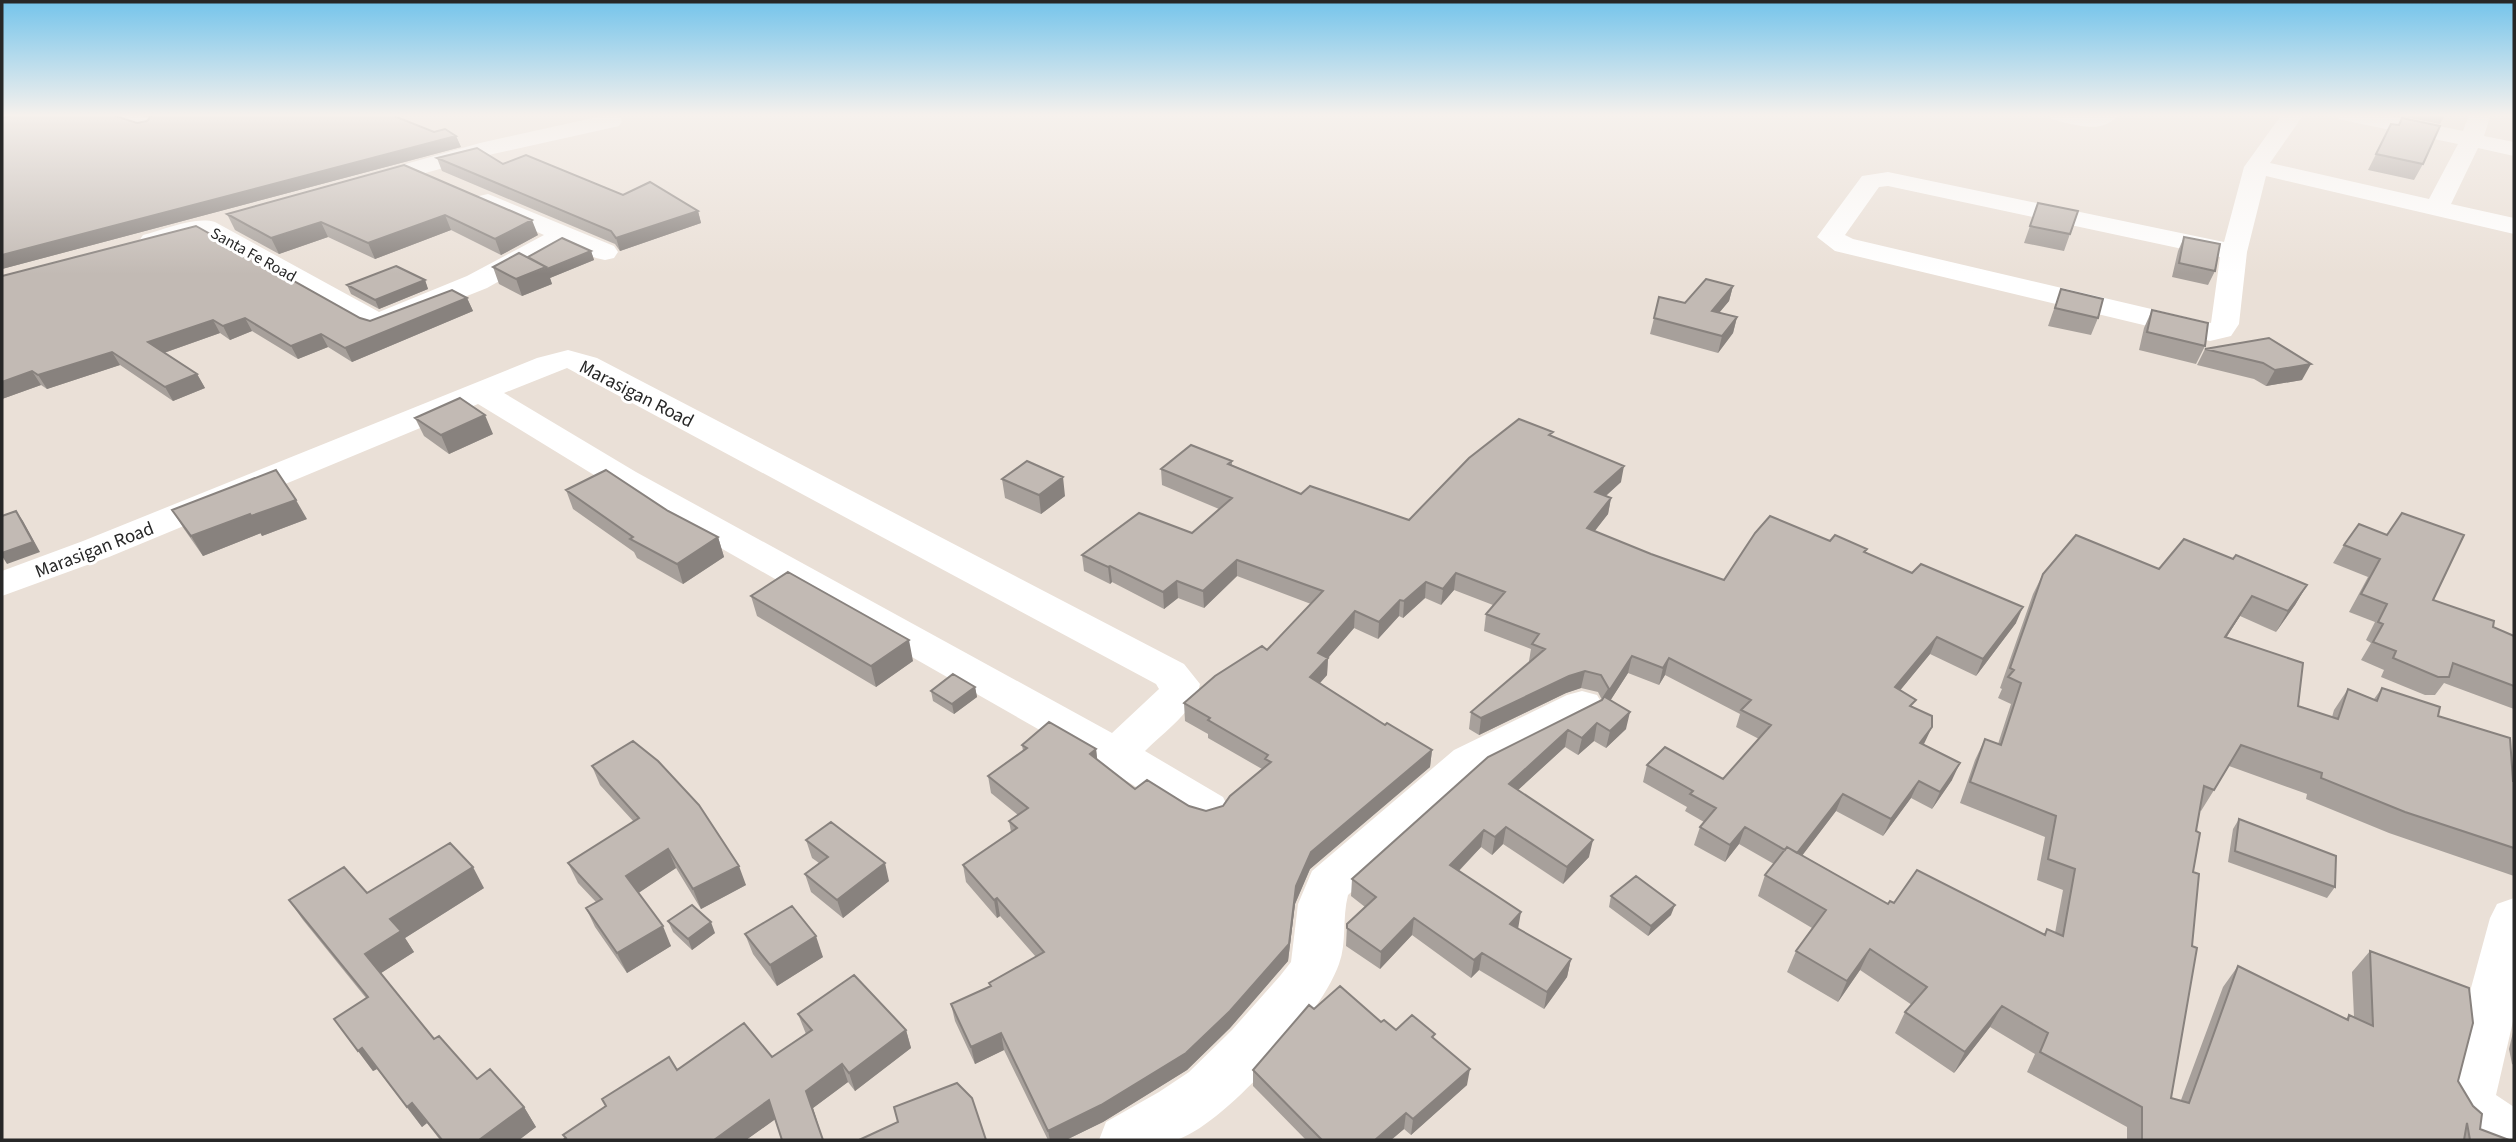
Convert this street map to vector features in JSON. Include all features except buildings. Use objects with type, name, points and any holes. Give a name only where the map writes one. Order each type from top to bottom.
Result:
[{"type":"street","points":[[348,188],[422,167]]},
{"type":"street","points":[[2234,252],[1888,179],[1871,181],[1830,237],[1843,245],[2210,332],[2221,330],[2225,324],[2234,252],[2256,167]]},
{"type":"street","points":[[2257,167],[2514,226]]},
{"type":"street","points":[[2437,208],[2457,167]]},
{"type":"street","points":[[413,170],[605,252]]},
{"type":"street","points":[[206,227],[232,220]]},
{"type":"street","name":"Santa Fe Road","points":[[127,248],[206,227],[377,323],[478,282],[565,234]]},
{"type":"street","name":"Marasigan Road","points":[[2,584],[96,549],[548,364],[568,359],[586,364],[1170,674],[1180,684],[1178,694],[1126,745],[1111,751]]},
{"type":"street","points":[[482,393],[624,478],[1035,711],[1111,751],[1207,809]]},
{"type":"street","points":[[1126,1140],[1207,1089],[1303,987],[1315,963],[1321,899],[1329,884],[1468,761],[1581,705]]},
{"type":"street","points":[[2514,918],[2467,1102],[2475,1113],[2493,1125],[2514,1133]]}]
